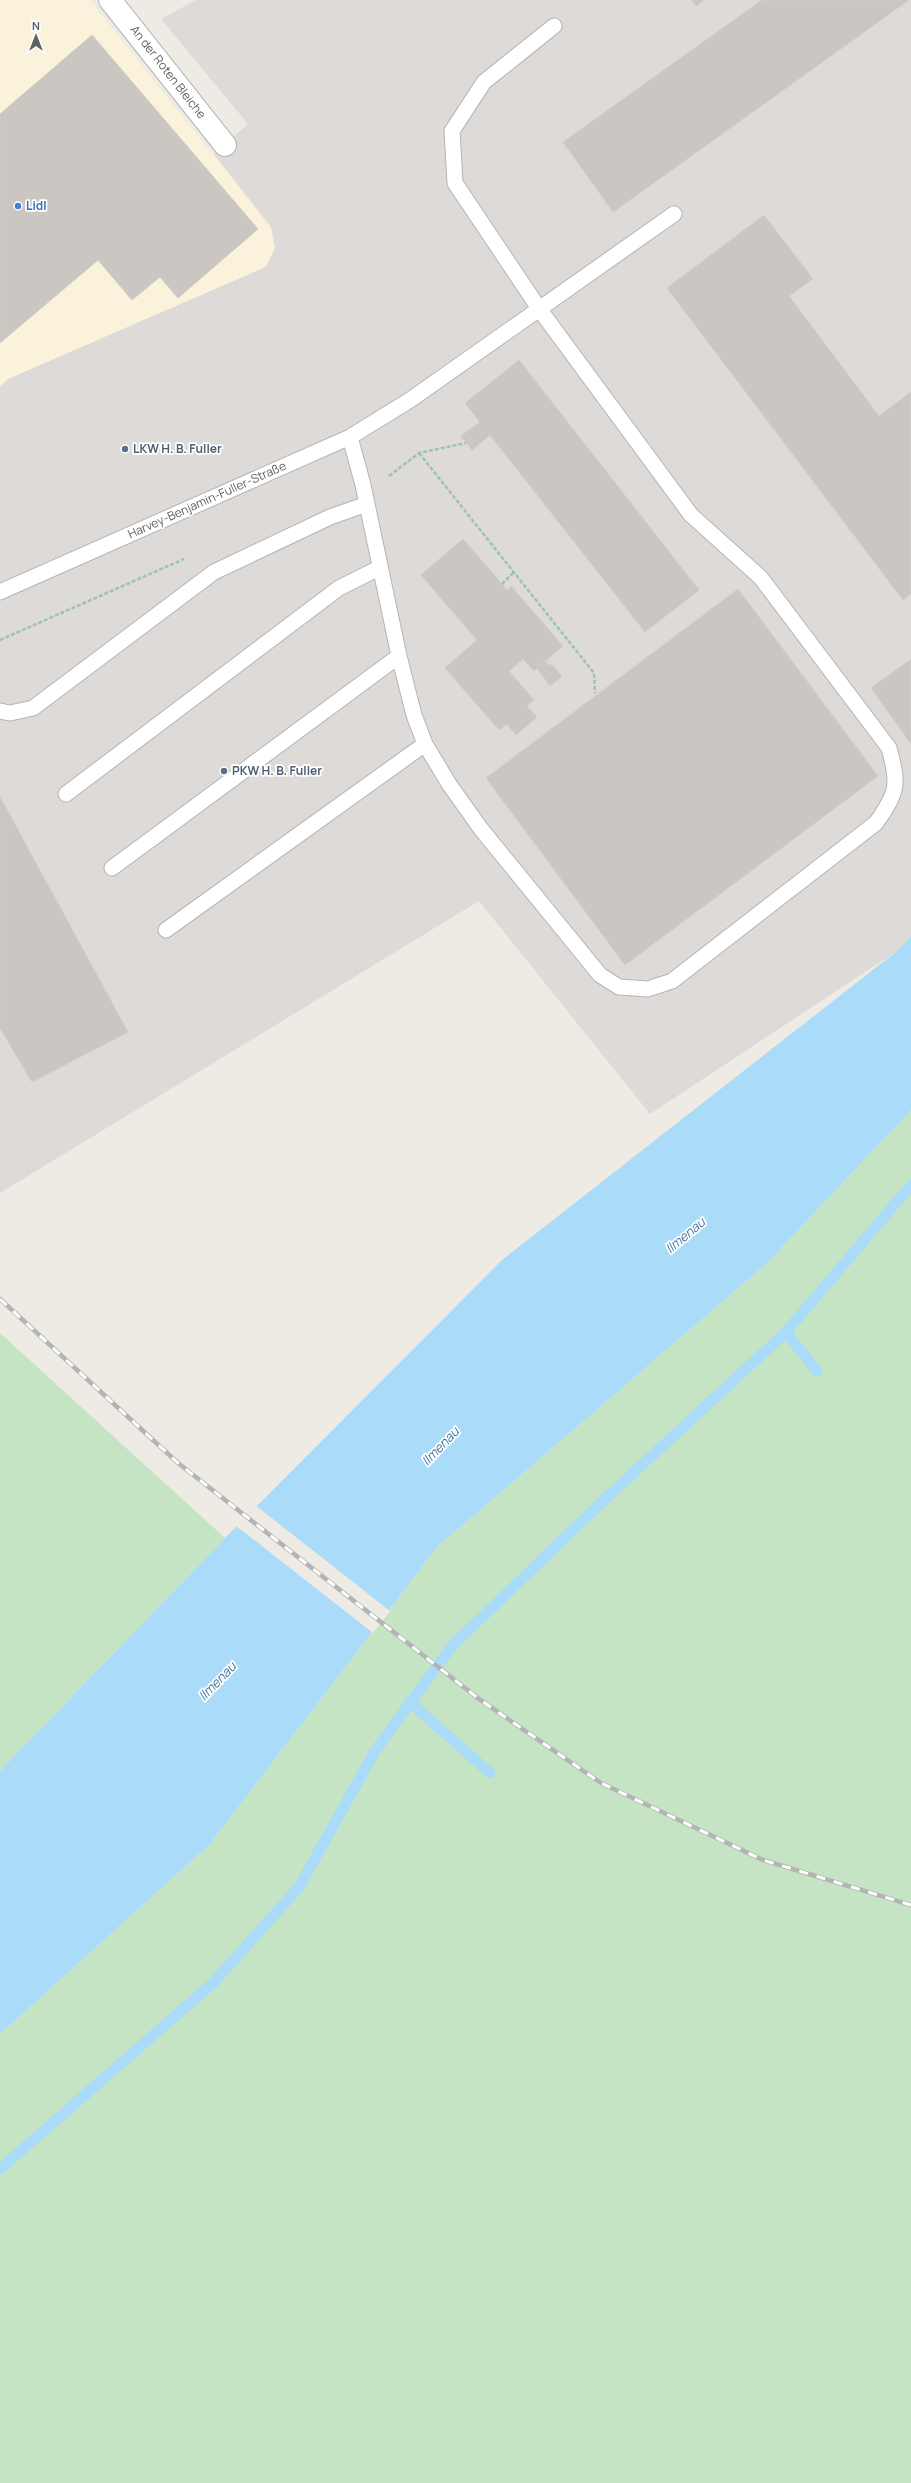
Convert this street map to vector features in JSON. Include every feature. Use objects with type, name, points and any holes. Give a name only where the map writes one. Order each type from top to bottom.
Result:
[{"type":"street","name":"An der Roten Bleiche","points":[[110,0],[225,145]]},
{"type":"lane","points":[[350,437],[367,504],[379,568],[399,656],[414,715],[425,744],[449,784],[481,829],[600,975],[619,987],[648,989],[672,981],[876,823],[891,801],[896,776],[889,748],[761,578],[691,515],[540,310],[455,183],[452,131],[484,82],[554,26]]},
{"type":"lane","name":"Harvey-Benjamin-Fuller-Straße","points":[[0,592],[350,437],[410,400],[540,310],[674,214]]},
{"type":"lane","points":[[0,711],[10,713],[33,708],[214,572],[330,517],[367,504]]},
{"type":"lane","points":[[66,794],[339,588],[379,568]]},
{"type":"lane","points":[[112,868],[399,656]]},
{"type":"lane","points":[[166,930],[425,744]]},
{"type":"path","points":[[466,443],[419,453],[594,673],[595,693]]},
{"type":"path","points":[[502,584],[514,572]]},
{"type":"shaded area","points":[[0,0],[90,0],[271,228],[275,248],[266,267],[9,379],[0,387]]},
{"type":"shaded area","points":[[196,0],[911,0],[911,936],[897,951],[650,1114],[479,901],[0,1193],[0,387],[8,379],[266,267],[275,248],[271,227],[214,154],[248,124],[161,19]]},
{"type":"green space","points":[[911,1110],[911,2483],[0,2483],[0,2034],[210,1844],[437,1547],[766,1264]]},
{"type":"green space","points":[[0,1333],[225,1538],[0,1771]]},
{"type":"water","name":"Ilmenau","points":[[911,936],[911,1110],[766,1264],[437,1547],[210,1844],[0,2034],[0,1771],[225,1538],[502,1260],[897,951]]},
{"type":"pier","points":[[255,1505],[390,1611],[373,1633],[235,1525]]},
{"type":"building","points":[[692,0],[704,0],[696,6]]},
{"type":"building","points":[[762,0],[909,0],[613,212],[563,142]]},
{"type":"building","points":[[92,35],[258,229],[178,298],[160,277],[132,300],[98,260],[0,343],[0,114]]},
{"type":"building","points":[[764,215],[813,279],[789,296],[879,416],[911,392],[911,594],[903,600],[667,288]]},
{"type":"building","points":[[519,360],[699,590],[645,632],[490,435],[472,450],[461,436],[480,422],[465,403]]},
{"type":"building","points":[[463,539],[507,590],[511,586],[563,646],[534,671],[523,659],[509,671],[534,700],[527,706],[537,717],[516,735],[507,724],[499,730],[445,668],[477,640],[421,575]]},
{"type":"building","points":[[738,589],[878,776],[625,965],[486,778]]},
{"type":"building","points":[[911,659],[911,744],[871,688]]},
{"type":"building","points":[[545,661],[549,666],[551,664],[562,676],[550,686],[537,668]]},
{"type":"building","points":[[0,797],[128,1032],[32,1082],[0,1028]]},
{"type":"waterway","points":[[0,2169],[213,1983],[299,1887],[375,1751],[452,1646],[603,1501],[786,1332],[911,1185]]},
{"type":"waterway","points":[[786,1332],[817,1371]]},
{"type":"waterway","points":[[410,1702],[490,1773]]},
{"type":"railway","points":[[0,1299],[178,1463],[479,1699],[601,1783],[763,1860],[911,1905]]},
{"type":"place","name":"Lidl","points":[[18,206]]},
{"type":"place","name":"LKW H. B. Fuller","points":[[125,449]]},
{"type":"place","name":"PKW H. B. Fuller","points":[[224,771]]}]
